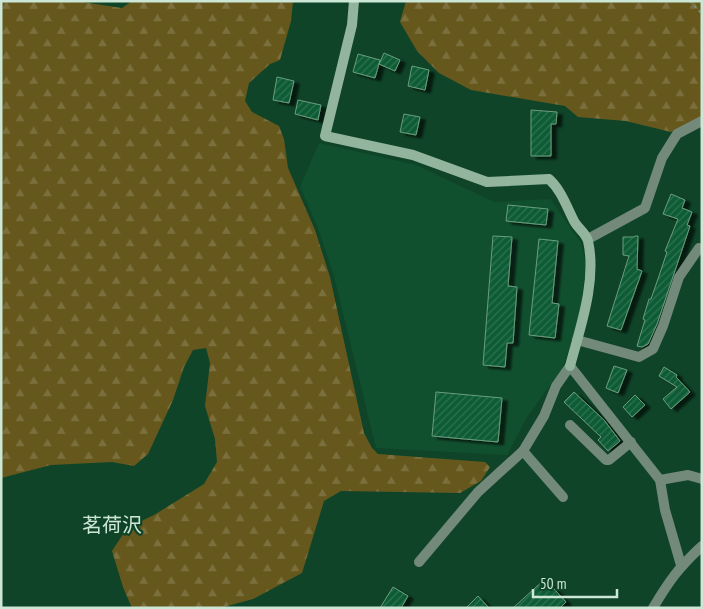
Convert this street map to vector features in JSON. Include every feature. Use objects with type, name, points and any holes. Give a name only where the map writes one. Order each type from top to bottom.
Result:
[{"type":"street","points":[[354,1],[352,25],[325,136],[414,155],[487,182],[549,179],[558,187],[576,225],[588,239],[591,272],[582,326],[570,366],[556,386],[544,416],[523,451],[478,492],[419,562]]},
{"type":"street","points":[[588,239],[645,208],[662,158],[677,134],[702,121]]},
{"type":"street","points":[[577,340],[639,356],[653,349],[678,277],[699,248]]},
{"type":"street","points":[[570,366],[660,480],[665,510],[682,565]]},
{"type":"street","points":[[570,425],[606,460],[610,460],[631,442]]},
{"type":"street","points":[[523,451],[563,497]]},
{"type":"street","points":[[660,480],[688,475],[702,479]]},
{"type":"street","points":[[653,608],[667,584],[682,565],[701,549]]},
{"type":"path","points":[[690,1],[702,14]]},
{"type":"shaded area","points":[[319,143],[416,165],[494,202],[550,199],[581,243],[586,266],[579,320],[562,369],[527,417],[507,455],[376,448],[334,276],[318,228],[300,187]]},
{"type":"green space","points":[[1,1],[76,1],[122,8],[132,1],[293,1],[291,21],[280,60],[270,64],[249,83],[245,101],[252,112],[279,126],[284,139],[288,168],[315,230],[330,277],[364,433],[372,448],[378,454],[485,462],[490,467],[481,481],[460,493],[341,491],[324,501],[302,573],[253,599],[220,608],[132,608],[123,587],[112,551],[127,528],[154,515],[204,484],[217,462],[215,439],[205,406],[210,363],[206,348],[193,350],[184,367],[173,400],[148,454],[134,466],[112,462],[51,465],[1,478]]},
{"type":"green space","points":[[406,1],[702,1],[702,117],[671,132],[626,121],[578,117],[565,106],[471,90],[439,73],[417,51],[400,22]]},
{"type":"building","points":[[384,53],[400,60],[395,71],[379,64]]},
{"type":"building","points":[[358,54],[380,60],[375,78],[353,72]]},
{"type":"building","points":[[412,66],[429,70],[425,90],[408,86]]},
{"type":"building","points":[[277,77],[294,81],[289,103],[273,100]]},
{"type":"building","points":[[298,100],[321,105],[318,120],[295,114]]},
{"type":"building","points":[[531,110],[557,112],[556,124],[551,124],[551,156],[531,156]]},
{"type":"building","points":[[404,114],[420,117],[416,135],[400,132]]},
{"type":"building","points":[[671,194],[685,200],[682,208],[692,212],[687,225],[690,226],[657,324],[648,344],[642,347],[637,346],[649,299],[651,299],[667,252],[665,251],[678,219],[663,214]]},
{"type":"building","points":[[508,205],[548,209],[546,225],[506,221]]},
{"type":"building","points":[[493,236],[512,237],[508,286],[517,287],[513,343],[507,343],[505,367],[483,365]]},
{"type":"building","points":[[638,236],[637,269],[642,271],[621,330],[607,326],[629,256],[623,255],[623,237]]},
{"type":"building","points":[[539,239],[558,241],[552,303],[559,304],[555,338],[529,335]]},
{"type":"building","points":[[614,366],[627,370],[618,393],[606,388]]},
{"type":"building","points":[[664,367],[677,375],[676,377],[690,392],[671,409],[663,399],[677,387],[659,376]]},
{"type":"building","points":[[436,392],[502,398],[498,442],[432,436]]},
{"type":"building","points":[[574,392],[604,420],[620,441],[608,451],[598,440],[601,437],[564,402]]},
{"type":"building","points":[[635,395],[645,405],[632,417],[623,407]]},
{"type":"building","points":[[545,579],[566,602],[560,608],[513,608]]},
{"type":"building","points":[[393,587],[408,596],[401,608],[380,608]]},
{"type":"building","points":[[478,596],[489,608],[466,608]]},
{"type":"district","name":"茗荷沢","points":[[112,525]]}]
